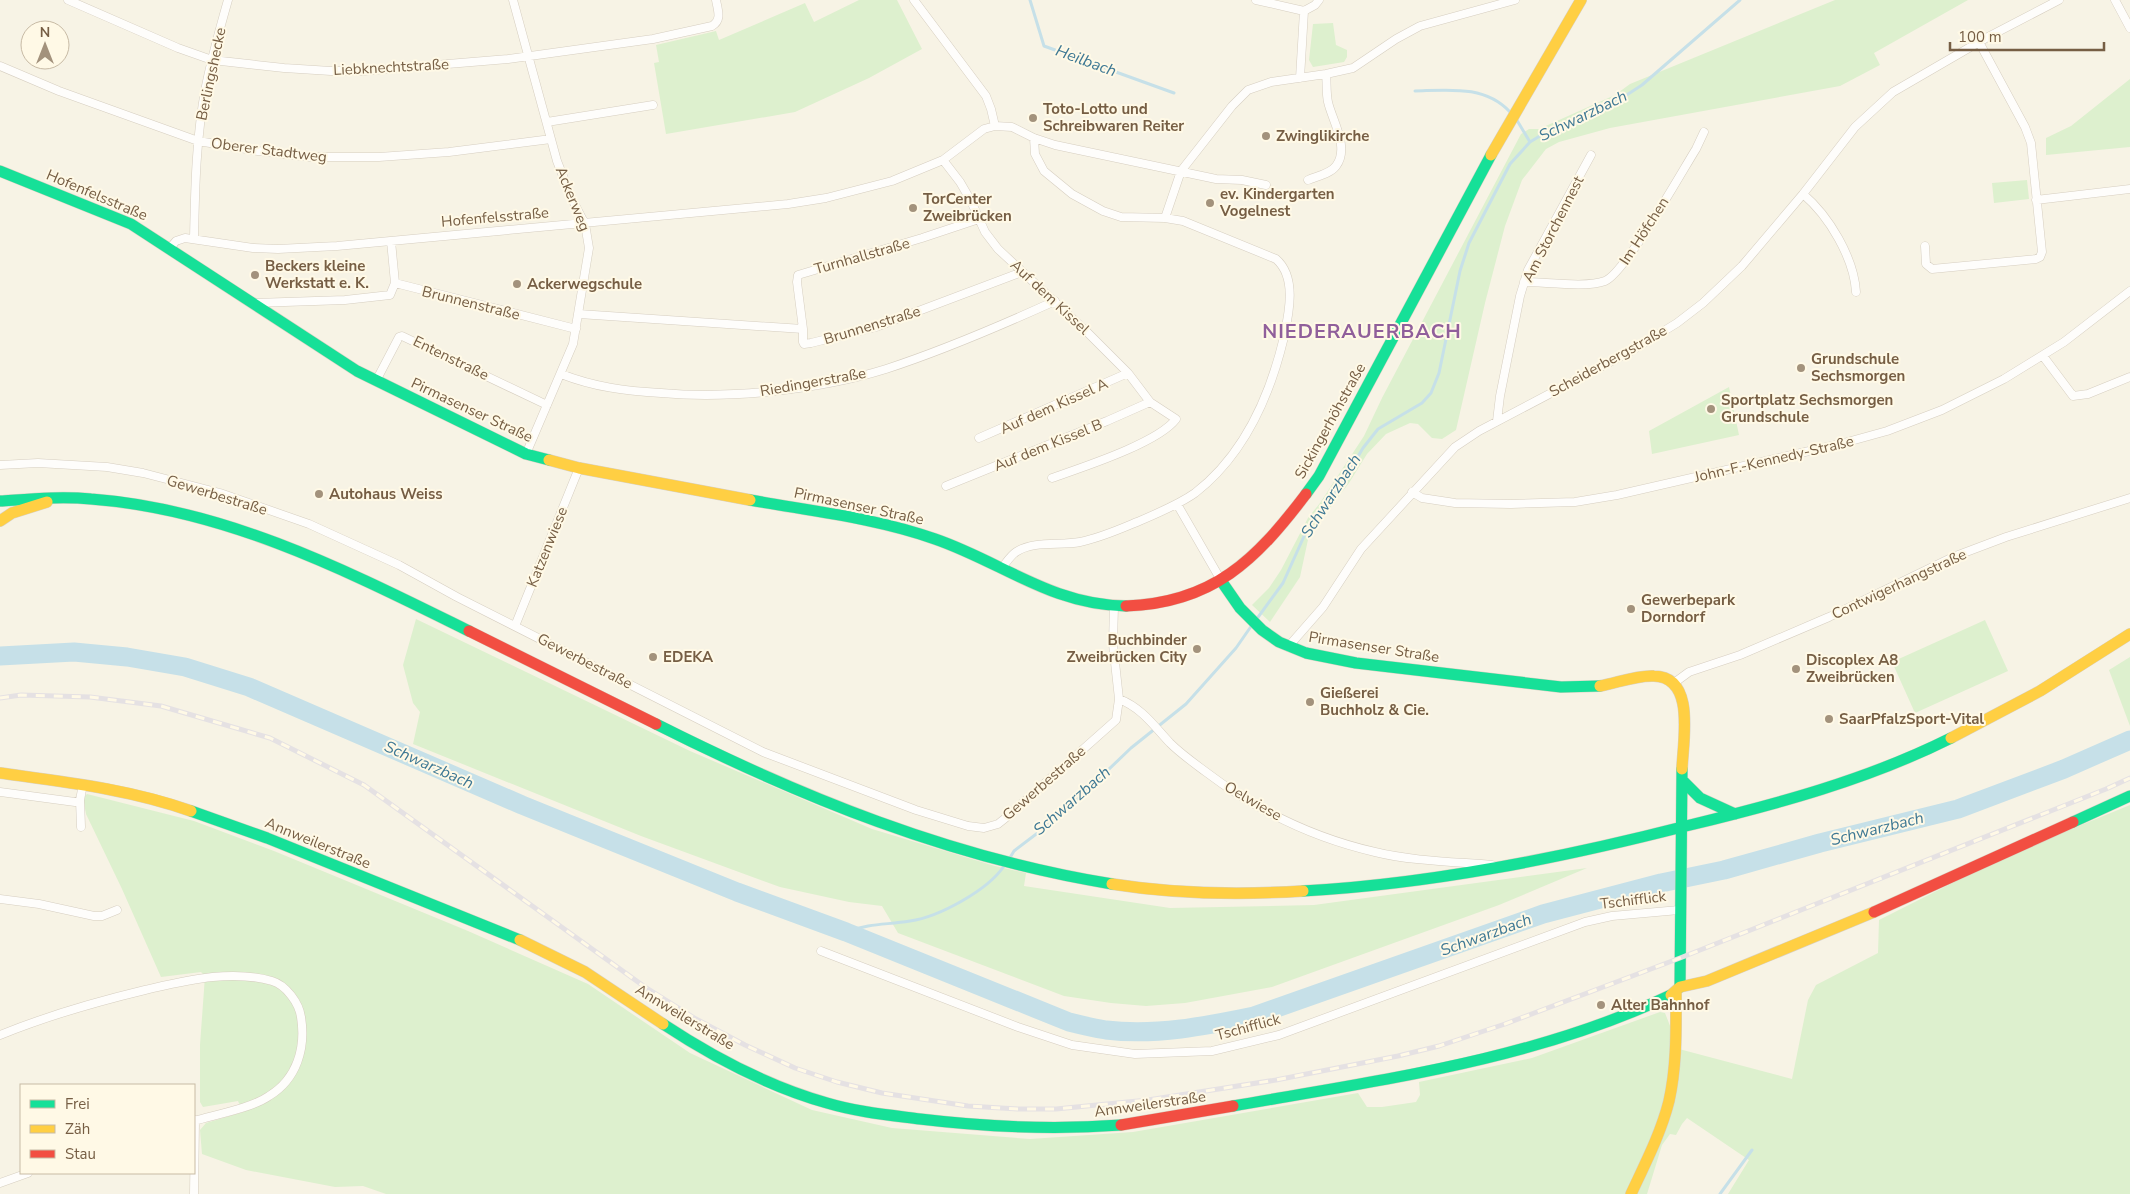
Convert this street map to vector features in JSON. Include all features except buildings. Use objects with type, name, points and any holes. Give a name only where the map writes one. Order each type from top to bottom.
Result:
[{"type":"main road","name":"Sickingerhöhstraße","points":[[1001,569],[1067,598],[1087,604],[1149,606],[1191,597],[1222,582],[1239,570],[1265,546],[1319,476],[1509,120],[1581,0]]},
{"type":"main road","name":"Hofenfelsstraße","points":[[0,171],[132,224],[170,248]]},
{"type":"main road","name":"Pirmasenser Straße","points":[[170,248],[335,358],[376,381],[526,454],[579,468],[897,527],[946,542],[1001,569]]},
{"type":"main road","points":[[0,500],[64,497],[120,500],[155,507],[245,532],[356,575],[787,787],[925,839],[998,860],[1121,886],[1176,892],[1239,895],[1305,892],[1369,886],[1446,876],[1682,829],[1835,786],[1942,743],[2001,715],[2073,673],[2130,634]]},
{"type":"main road","points":[[0,521],[12,513],[64,497]]},
{"type":"main road","name":"Pirmasenser Straße","points":[[1222,582],[1244,613],[1263,630],[1288,646],[1315,655],[1360,663],[1561,687],[1579,688],[1605,685],[1632,678],[1657,676],[1674,683]]},
{"type":"main road","points":[[1631,1194],[1667,1106],[1675,1055],[1682,829],[1683,695],[1674,683]]},
{"type":"main road","name":"Annweilerstraße","points":[[0,773],[83,784],[162,801],[225,822],[557,956],[596,978],[663,1024],[755,1074],[814,1100],[848,1110],[970,1125],[1037,1129],[1128,1125],[1384,1079],[1501,1055],[1556,1040],[1655,1003],[1678,990]]},
{"type":"main road","points":[[1683,782],[1696,797],[1707,804],[1735,814]]},
{"type":"main road","points":[[1678,990],[1707,981],[1890,905],[2130,796]]},
{"type":"street","name":"Liebknechtstraße","points":[[68,0],[178,48],[212,60],[284,68],[347,71],[528,56],[612,46],[678,34],[712,26],[717,23],[719,17],[716,0]]},
{"type":"street","name":"Berlingshecke","points":[[194,239],[198,141],[202,109],[212,60],[228,0]]},
{"type":"street","name":"Ackerweg","points":[[513,0],[551,139],[566,185],[586,224],[588,258],[571,350],[526,454]]},
{"type":"street","points":[[914,0],[986,96],[995,126],[1012,127],[1034,138],[1055,145],[1216,179],[1242,180],[1266,185]]},
{"type":"street","points":[[1256,0],[1304,11],[1315,6],[1319,0]]},
{"type":"street","points":[[1165,218],[1181,171],[1232,106],[1248,90],[1271,82],[1353,68],[1396,39],[1420,26],[1515,0]]},
{"type":"street","name":"Scheiderbergstraße","points":[[1288,646],[1322,607],[1361,549],[1455,447],[1497,422],[1631,351],[1676,323],[1703,303],[1742,266],[1803,194],[1855,126],[1871,111],[1909,81],[2060,0]]},
{"type":"street","points":[[2115,0],[2130,28]]},
{"type":"street","points":[[1300,78],[1304,11]]},
{"type":"street","points":[[1924,246],[1926,264],[1932,269],[2036,259],[2040,257],[2042,252],[2031,143],[2021,119],[1979,42]]},
{"type":"street","name":"Oberer Stadtweg","points":[[0,66],[86,101],[198,141],[258,151],[341,158],[449,152],[551,139]]},
{"type":"street","points":[[1308,180],[1333,169],[1337,165],[1341,154],[1339,136],[1328,101],[1326,74]]},
{"type":"street","points":[[547,122],[653,105]]},
{"type":"street","name":"Hofenfelsstraße","points":[[170,248],[181,238],[230,246],[278,249],[337,246],[752,208],[826,198],[892,182],[943,160],[984,129],[995,126]]},
{"type":"street","name":"Im Höfchen","points":[[1524,282],[1597,284],[1612,278],[1628,259],[1696,149],[1704,132]]},
{"type":"street","points":[[1001,569],[1016,552],[1027,547],[1071,543],[1099,537],[1176,504],[1194,493],[1219,470],[1256,418],[1265,400],[1280,352],[1289,310],[1288,276],[1284,267],[1276,258],[1183,221],[1165,218],[1121,217],[1102,211],[1055,182],[1044,171],[1035,154],[1034,138]]},
{"type":"street","name":"Am Storchennest","points":[[1497,422],[1508,355],[1524,282],[1539,248],[1591,155]]},
{"type":"street","name":"Auf dem Kissel","points":[[943,160],[967,194],[989,240],[1055,301],[1128,373],[1150,402],[1176,419],[1164,431],[1052,478]]},
{"type":"street","points":[[2036,200],[2130,189]]},
{"type":"street","points":[[1803,194],[1823,215],[1843,248],[1853,268],[1856,292]]},
{"type":"street","name":"Turnhallstraße","points":[[803,329],[797,282],[798,275],[922,238],[978,219]]},
{"type":"street","points":[[252,303],[307,302],[390,295],[395,283],[391,241]]},
{"type":"street","name":"Brunnenstraße","points":[[579,314],[803,329],[802,338],[804,344],[876,326],[1022,272]]},
{"type":"street","name":"Brunnenstraße","points":[[395,283],[576,329]]},
{"type":"street","name":"John-F.-Kennedy-Straße","points":[[1412,492],[1422,498],[1433,501],[1481,504],[1575,502],[1610,497],[1840,444],[1887,431],[1960,402],[2042,356],[2130,291]]},
{"type":"street","name":"Riedingerstraße","points":[[561,374],[586,384],[608,388],[693,396],[766,392],[800,387],[884,369],[1007,323],[1055,301]]},
{"type":"street","name":"Entenstraße","points":[[376,381],[399,337],[402,336],[547,405]]},
{"type":"street","points":[[2042,356],[2073,396],[2088,394],[2130,377]]},
{"type":"street","name":"Auf dem Kissel A","points":[[979,438],[1128,373]]},
{"type":"street","name":"Auf dem Kissel B","points":[[946,486],[1108,421],[1150,402]]},
{"type":"street","name":"Gewerbestraße","points":[[0,465],[38,463],[107,467],[143,473],[220,493],[309,524],[399,565],[764,752],[916,810],[968,826],[984,828],[998,824],[1008,816],[1116,720],[1119,699]]},
{"type":"street","name":"Katzenwiese","points":[[515,626],[579,468]]},
{"type":"street","name":"Contwigerhangstraße","points":[[1674,683],[1689,672],[1740,655],[1829,617],[1953,557],[2006,537],[2130,498]]},
{"type":"street","name":"Pirmasenser Straße","points":[[1176,504],[1222,582]]},
{"type":"street","points":[[1114,606],[1113,644],[1119,699]]},
{"type":"street","name":"Oelwiese","points":[[1119,699],[1129,703],[1146,717],[1167,739],[1225,786],[1273,815],[1310,832],[1377,853],[1443,861],[1505,865]]},
{"type":"street","points":[[81,827],[80,800],[83,784]]},
{"type":"street","points":[[0,792],[67,802],[80,800]]},
{"type":"street","points":[[0,899],[39,904],[94,916],[102,916],[117,910]]},
{"type":"street","name":"Tschifflick","points":[[821,951],[1018,1027],[1072,1045],[1135,1054],[1212,1052],[1279,1035],[1585,922],[1679,904]]},
{"type":"street","points":[[0,1035],[63,1012],[174,984],[217,976],[258,978],[274,981],[294,999],[300,1013],[303,1042],[299,1060],[285,1083],[268,1097],[195,1120]]},
{"type":"street","points":[[0,1183],[25,1174]]},
{"type":"street","points":[[194,1174],[194,1194]]},
{"type":"green space","points":[[859,0],[897,0],[922,49],[869,78],[795,112],[666,134],[654,63],[659,62],[656,45],[716,31],[719,40],[805,3],[814,22]]},
{"type":"green space","points":[[1835,0],[1968,0],[1874,53],[1880,65],[1840,86],[1610,128],[1559,142],[1546,149],[1522,180],[1505,226],[1456,430],[1442,439],[1432,438],[1418,424],[1410,423],[1386,434],[1367,454],[1349,483],[1309,535],[1300,577],[1270,622],[1252,605],[1269,588],[1281,570],[1308,518],[1364,436],[1382,398],[1521,134],[1529,129],[1539,129],[1615,95],[1630,84]]},
{"type":"green space","points":[[1333,23],[1336,45],[1347,50],[1347,57],[1344,62],[1313,67],[1309,60],[1313,24]]},
{"type":"green space","points":[[2130,79],[2130,147],[2046,155],[2046,138],[2071,126]]},
{"type":"green space","points":[[2027,180],[2029,199],[1994,203],[1992,183]]},
{"type":"green space","name":"Sportplatz Sechsmorgen Grundschule","points":[[1729,387],[1739,435],[1652,454],[1649,431]]},
{"type":"green space","points":[[416,619],[690,751],[872,829],[995,866],[1026,873],[1024,886],[1170,908],[1314,905],[1587,868],[1499,905],[1272,987],[1185,1003],[1146,1006],[1064,996],[898,933],[882,906],[849,902],[780,887],[641,836],[413,744],[420,712],[413,703],[403,665]]},
{"type":"green space","points":[[1985,620],[2008,671],[1915,713],[1892,662]]},
{"type":"green space","points":[[2130,657],[2130,726],[2109,670]]},
{"type":"green space","points":[[87,794],[194,821],[274,851],[468,931],[588,984],[690,1053],[812,1110],[892,1128],[1030,1139],[1133,1132],[1358,1093],[1367,1107],[1382,1107],[1416,1102],[1420,1095],[1419,1082],[1532,1058],[1660,1012],[1665,1013],[1679,1049],[1792,1079],[1808,1000],[1816,985],[1878,953],[1879,920],[2006,856],[2130,805],[2130,1194],[1728,1194],[1749,1160],[1687,1118],[1676,1135],[1670,1134],[1662,1145],[1647,1194],[386,1194],[363,1186],[335,1187],[246,1170],[202,1154],[200,1130],[206,1123],[243,1112],[238,1101],[203,1107],[200,1102],[200,1045],[205,976],[201,972],[161,977],[86,814],[83,798]]},
{"type":"waterway","name":"Heilbach","points":[[1030,0],[1044,46],[1174,93]]},
{"type":"waterway","name":"Schwarzbach","points":[[1256,620],[1283,583],[1310,523],[1340,487],[1363,448],[1378,429],[1422,403],[1431,393],[1439,373],[1460,271],[1469,243],[1510,164],[1530,142],[1548,131],[1622,98],[1642,85],[1740,0]]},
{"type":"waterway","name":"Heilbach","points":[[1415,91],[1453,90],[1478,93],[1500,103],[1510,112]]},
{"type":"waterway","name":"Heilbach","points":[[1515,117],[1530,142]]},
{"type":"waterway","name":"Schwarzbach","points":[[1008,861],[1014,851],[1060,816],[1131,748],[1186,704],[1236,648],[1252,625]]},
{"type":"waterway","name":"Schwarzbach","points":[[0,656],[74,652],[127,657],[185,667],[249,687],[522,805],[737,892],[846,932],[1069,1022],[1125,1032],[1181,1029],[1254,1016],[1543,914],[1661,883],[1724,870],[1820,843],[1958,809],[2064,769],[2130,740]]},
{"type":"waterway","name":"Schwarzbach","points":[[846,932],[871,926],[910,921],[935,914],[975,893],[997,875],[1004,866]]},
{"type":"waterway","points":[[1720,1194],[1752,1150]]},
{"type":"railway","points":[[0,698],[21,695],[90,697],[161,706],[270,738],[364,785],[645,987],[696,1019],[745,1045],[795,1068],[837,1082],[882,1093],[968,1106],[1018,1109],[1056,1109],[1148,1100],[1276,1080],[1439,1046],[1505,1024],[1680,958],[2130,778]]},
{"type":"traffic: fast","points":[[1306,494],[1319,476],[1491,155]]},
{"type":"traffic: fast","points":[[0,171],[131,224],[357,371],[526,454],[549,460]]},
{"type":"traffic: fast","points":[[0,501],[80,498],[141,505],[191,516],[239,530],[333,566],[469,631]]},
{"type":"traffic: fast","points":[[750,500],[843,516],[913,532],[959,548],[1050,590],[1099,604],[1126,606]]},
{"type":"traffic: fast","points":[[1222,582],[1240,608],[1262,630],[1279,642],[1306,653],[1356,663],[1561,687],[1600,686]]},
{"type":"traffic: fast","points":[[656,724],[766,776],[878,822],[993,858],[1052,873],[1112,884]]},
{"type":"traffic: fast","points":[[1303,891],[1351,888],[1448,876],[1544,859],[1639,838],[1788,800],[1887,766],[1951,738]]},
{"type":"traffic: fast","points":[[1680,987],[1682,769]]},
{"type":"traffic: fast","points":[[1683,781],[1700,798],[1735,814]]},
{"type":"traffic: fast","points":[[2073,822],[2130,796]]},
{"type":"traffic: fast","points":[[191,811],[267,838],[520,940]]},
{"type":"traffic: fast","points":[[1233,1106],[1401,1077],[1511,1052],[1566,1036],[1619,1017],[1671,995]]},
{"type":"traffic: fast","points":[[663,1024],[702,1048],[763,1080],[784,1089],[850,1109],[920,1119],[995,1126],[1070,1127],[1121,1125]]},
{"type":"traffic: slow","points":[[1491,155],[1581,0]]},
{"type":"traffic: slow","points":[[549,460],[579,468],[750,500]]},
{"type":"traffic: slow","points":[[0,521],[12,513],[47,502]]},
{"type":"traffic: slow","points":[[1951,738],[2040,691],[2130,634]]},
{"type":"traffic: slow","points":[[1600,686],[1633,678],[1654,676],[1667,679],[1676,687],[1682,698],[1684,712],[1685,727],[1682,769]]},
{"type":"traffic: slow","points":[[0,773],[73,783],[120,792],[168,803],[191,811]]},
{"type":"traffic: slow","points":[[1112,884],[1208,893],[1303,891]]},
{"type":"traffic: slow","points":[[1671,995],[1680,987],[1707,981],[1874,912]]},
{"type":"traffic: slow","points":[[520,940],[585,972],[663,1024]]},
{"type":"traffic: slow","points":[[1631,1194],[1657,1137],[1666,1113],[1672,1088],[1675,1060],[1676,993]]},
{"type":"traffic: jam","points":[[1126,606],[1157,603],[1184,597],[1208,587],[1230,574],[1269,539],[1306,494]]},
{"type":"traffic: jam","points":[[469,631],[656,724]]},
{"type":"traffic: jam","points":[[1874,912],[2073,822]]},
{"type":"traffic: jam","points":[[1121,1125],[1233,1106]]},
{"type":"place","name":"Toto-Lotto und Schreibwaren Reiter","points":[[1033,118]]},
{"type":"place","name":"Zwinglikirche","points":[[1266,136]]},
{"type":"place","name":"ev. Kindergarten Vogelnest","points":[[1210,203]]},
{"type":"place","name":"TorCenter Zweibrücken","points":[[913,208]]},
{"type":"place","name":"Beckers kleine Werkstatt e. K.","points":[[255,275]]},
{"type":"place","name":"Ackerwegschule","points":[[517,284]]},
{"type":"place","name":"Grundschule Sechsmorgen","points":[[1801,368]]},
{"type":"place","name":"Sportplatz Sechsmorgen Grundschule","points":[[1711,409]]},
{"type":"place","name":"Autohaus Weiss","points":[[319,494]]},
{"type":"place","name":"Gewerbepark Dorndorf","points":[[1631,609]]},
{"type":"place","name":"Buchbinder Zweibrücken City","points":[[1197,649]]},
{"type":"place","name":"EDEKA","points":[[653,657]]},
{"type":"place","name":"Discoplex A8 Zweibrücken","points":[[1796,669]]},
{"type":"place","name":"Gießerei Buchholz & Cie.","points":[[1310,702]]},
{"type":"place","name":"SaarPfalzSport-Vital","points":[[1829,719]]},
{"type":"place","name":"Alter Bahnhof","points":[[1601,1005]]},
{"type":"district","name":"NIEDERAUERBACH","points":[[1362,331]]}]
